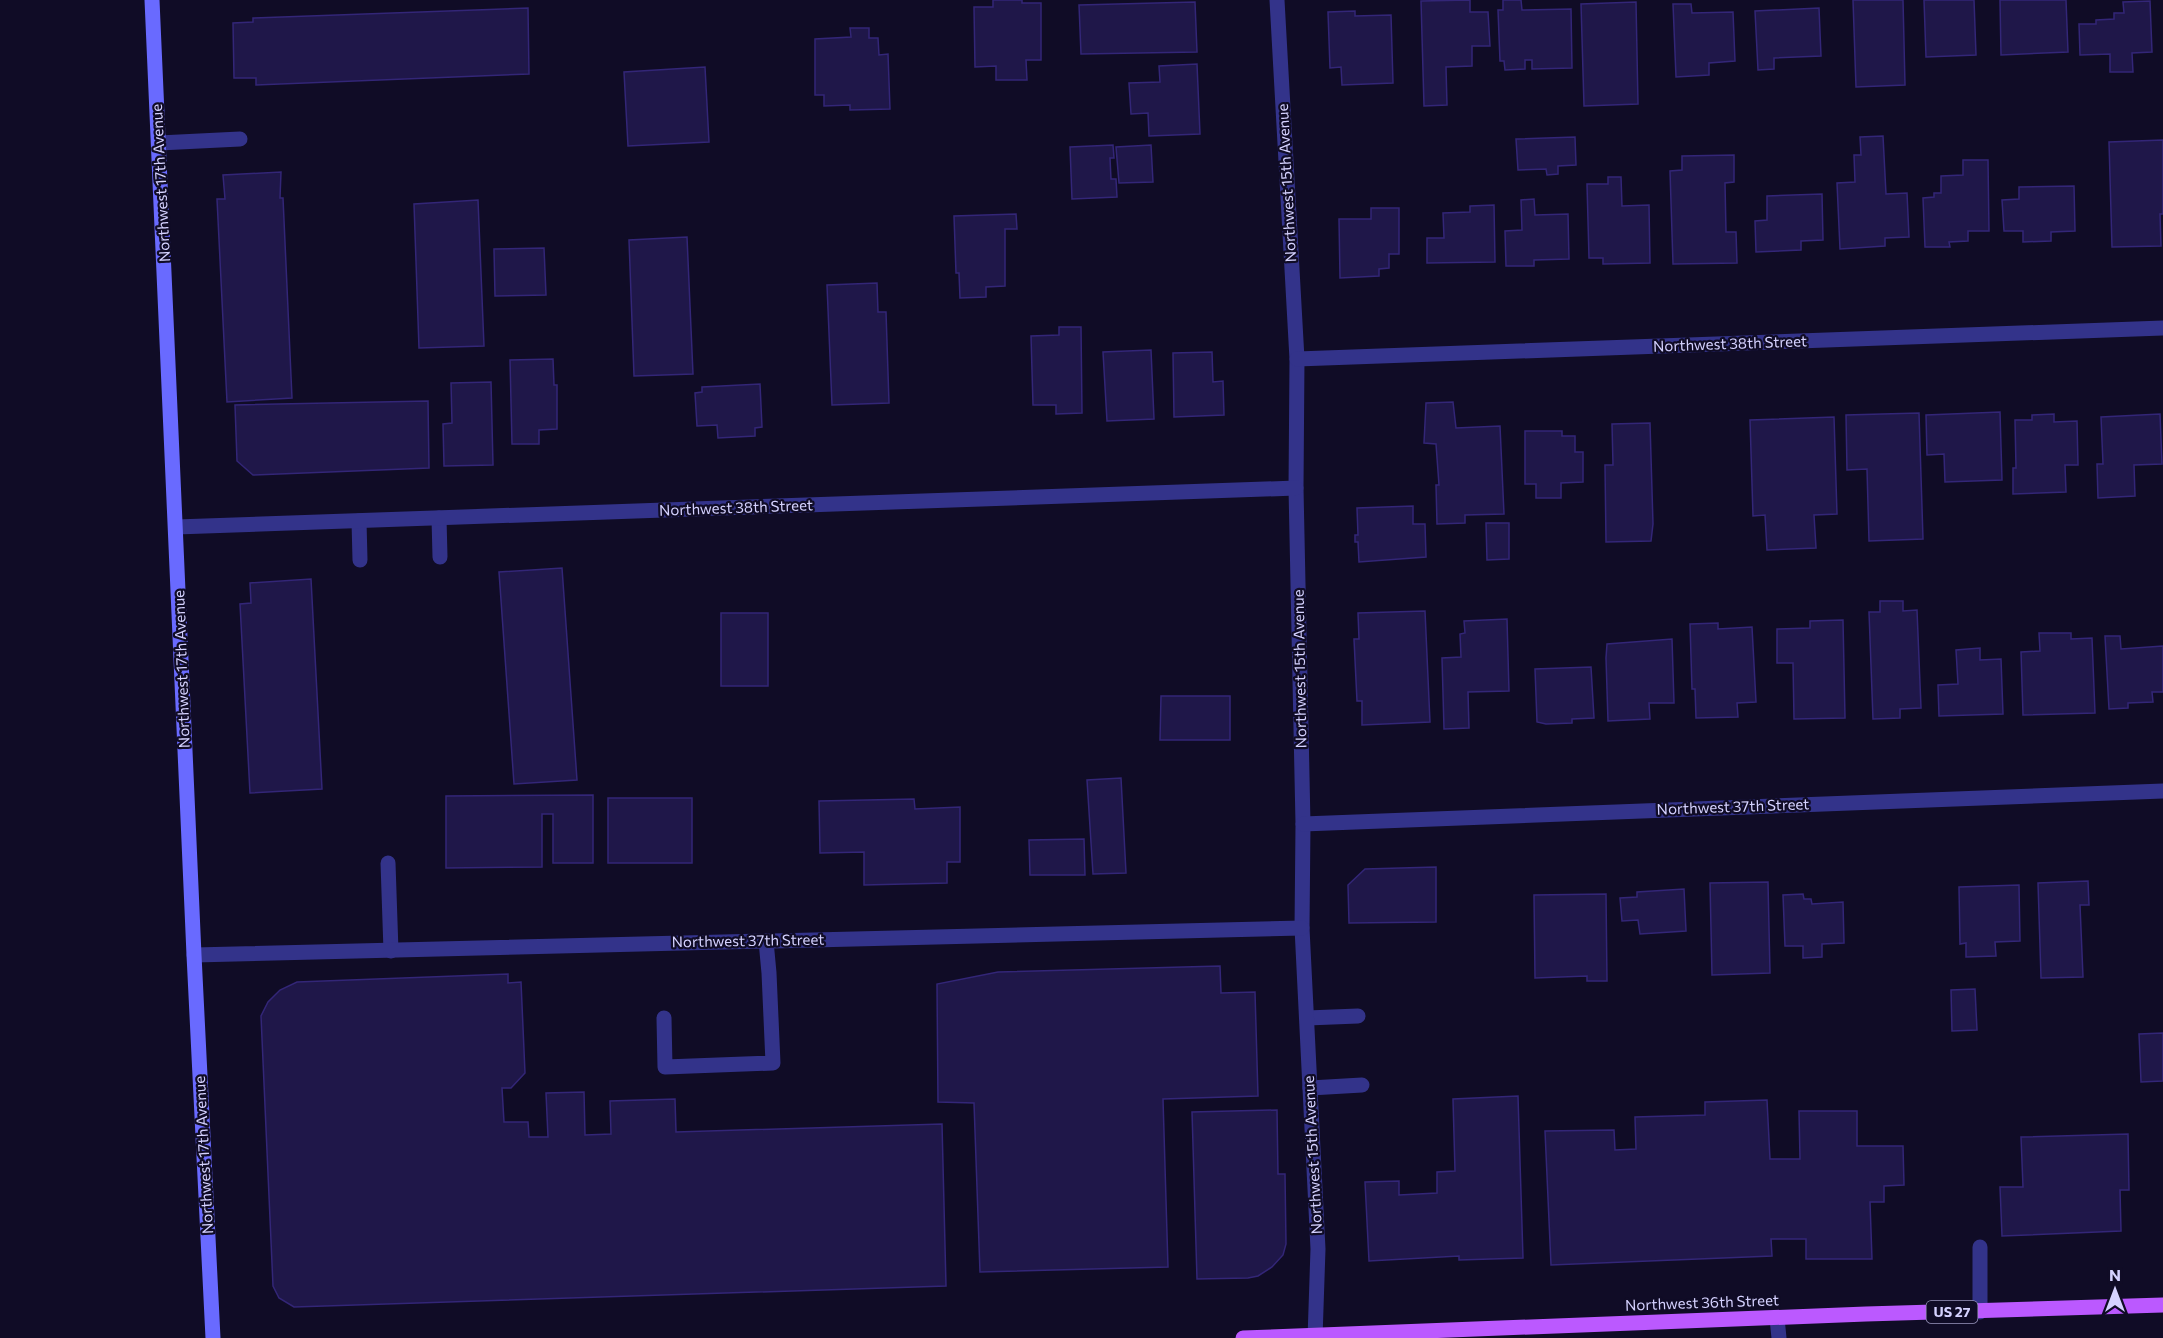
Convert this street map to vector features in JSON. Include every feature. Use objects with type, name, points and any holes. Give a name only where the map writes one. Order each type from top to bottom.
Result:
[{"type":"main road","name":"Northwest 17th Avenue","points":[[152,0],[213,1338]]},
{"type":"main road","name":"Northwest 36th Street","points":[[1243,1338],[1529,1333],[1777,1318],[2163,1305]]},
{"type":"street","name":"Northwest 15th Avenue","points":[[1277,0],[1297,359],[1296,488],[1303,824],[1302,928],[1318,1249],[1315,1337]]},
{"type":"street","points":[[159,143],[240,139]]},
{"type":"street","name":"Northwest 38th Street","points":[[1297,359],[2163,328]]},
{"type":"street","name":"Northwest 38th Street","points":[[176,527],[1296,488]]},
{"type":"street","points":[[439,518],[440,558]]},
{"type":"street","points":[[359,521],[360,561]]},
{"type":"street","name":"Northwest 37th Street","points":[[1303,824],[2163,791]]},
{"type":"street","points":[[388,863],[391,951]]},
{"type":"street","name":"Northwest 37th Street","points":[[194,955],[1302,928]]},
{"type":"street","points":[[664,1018],[665,1067],[773,1063],[766,941]]},
{"type":"street","points":[[1307,1018],[1358,1016]]},
{"type":"street","points":[[1310,1088],[1362,1085]]},
{"type":"street","points":[[1980,1247],[1980,1312]]},
{"type":"street","points":[[1777,1318],[1779,1338]]},
{"type":"building","points":[[993,0],[1022,0],[1022,3],[1041,3],[1041,60],[1026,60],[1027,80],[996,80],[996,66],[975,67],[974,7],[993,7]]},
{"type":"building","points":[[1470,0],[1470,12],[1488,12],[1490,46],[1472,46],[1472,66],[1446,67],[1447,105],[1424,106],[1421,1]]},
{"type":"building","points":[[1503,0],[1521,0],[1522,10],[1571,9],[1572,68],[1532,69],[1532,60],[1525,60],[1525,69],[1505,70],[1504,61],[1500,61],[1498,10],[1503,10]]},
{"type":"building","points":[[1853,0],[1903,0],[1905,85],[1856,87]]},
{"type":"building","points":[[1924,0],[1974,0],[1976,55],[1926,57]]},
{"type":"building","points":[[2000,0],[2066,0],[2068,52],[2001,55]]},
{"type":"building","points":[[2150,1],[2152,52],[2132,53],[2133,72],[2110,72],[2110,54],[2080,55],[2079,24],[2096,24],[2096,20],[2114,19],[2114,13],[2124,13],[2123,2]]},
{"type":"building","points":[[1195,2],[1197,52],[1081,54],[1079,5]]},
{"type":"building","points":[[1636,2],[1638,104],[1584,106],[1581,4]]},
{"type":"building","points":[[1673,4],[1691,4],[1692,13],[1733,12],[1735,61],[1709,63],[1709,75],[1676,77]]},
{"type":"building","points":[[528,8],[529,74],[256,85],[256,78],[234,78],[233,23],[253,22],[253,18]]},
{"type":"building","points":[[1819,8],[1821,56],[1774,58],[1774,69],[1758,70],[1755,11]]},
{"type":"building","points":[[1355,11],[1355,16],[1391,15],[1393,83],[1342,85],[1341,67],[1330,68],[1328,12]]},
{"type":"building","points":[[850,28],[869,28],[869,38],[878,38],[879,55],[888,54],[890,109],[850,110],[850,105],[824,106],[824,95],[815,95],[815,39],[851,37]]},
{"type":"building","points":[[1197,64],[1200,134],[1149,136],[1148,113],[1131,114],[1129,83],[1160,82],[1159,66]]},
{"type":"building","points":[[705,67],[709,142],[628,146],[624,72]]},
{"type":"building","points":[[1883,136],[1886,194],[1907,193],[1909,237],[1885,238],[1885,246],[1840,249],[1837,183],[1855,182],[1854,155],[1861,155],[1860,137]]},
{"type":"building","points":[[1575,137],[1576,165],[1558,166],[1558,174],[1547,175],[1546,169],[1518,170],[1516,139]]},
{"type":"building","points":[[2163,140],[2161,246],[2112,247],[2109,142]]},
{"type":"building","points":[[1113,145],[1114,158],[1110,158],[1111,179],[1116,179],[1117,197],[1072,199],[1070,147]]},
{"type":"building","points":[[1151,145],[1153,182],[1119,183],[1116,147]]},
{"type":"building","points":[[1734,155],[1734,182],[1725,183],[1726,232],[1736,232],[1737,263],[1673,264],[1670,171],[1682,170],[1682,156]]},
{"type":"building","points":[[1963,160],[1988,160],[1989,231],[1968,231],[1968,241],[1949,242],[1950,247],[1925,247],[1923,198],[1934,197],[1934,193],[1941,193],[1941,176],[1963,175]]},
{"type":"building","points":[[281,172],[280,198],[283,198],[292,398],[227,402],[217,199],[225,199],[223,175]]},
{"type":"building","points":[[1608,177],[1621,177],[1622,206],[1649,205],[1650,263],[1603,264],[1603,258],[1589,258],[1587,184],[1608,184]]},
{"type":"building","points":[[2074,186],[2075,231],[2051,232],[2051,241],[2023,242],[2023,231],[2004,231],[2002,200],[2019,199],[2019,187]]},
{"type":"building","points":[[1822,194],[1823,240],[1801,241],[1801,250],[1756,252],[1755,221],[1767,220],[1767,196]]},
{"type":"building","points":[[1534,199],[1535,215],[1568,214],[1569,259],[1534,260],[1534,266],[1506,266],[1505,231],[1522,230],[1521,200]]},
{"type":"building","points":[[478,200],[484,346],[419,348],[414,204]]},
{"type":"building","points":[[1494,205],[1495,262],[1427,263],[1427,238],[1444,238],[1443,213],[1470,212],[1470,206]]},
{"type":"building","points":[[1371,208],[1399,208],[1399,254],[1389,254],[1389,268],[1379,269],[1379,276],[1340,278],[1339,219],[1371,219]]},
{"type":"building","points":[[1016,214],[1017,229],[1005,229],[1005,286],[986,287],[986,297],[960,298],[959,273],[956,273],[954,216]]},
{"type":"building","points":[[687,237],[693,374],[634,376],[629,240]]},
{"type":"building","points":[[544,248],[546,295],[495,296],[494,249]]},
{"type":"building","points":[[877,283],[878,312],[886,312],[889,403],[832,405],[827,285]]},
{"type":"building","points":[[1059,327],[1081,327],[1082,413],[1056,414],[1056,405],[1033,405],[1031,336],[1059,335]]},
{"type":"building","points":[[1151,350],[1154,419],[1107,421],[1103,352]]},
{"type":"building","points":[[1212,352],[1213,382],[1223,381],[1224,415],[1174,417],[1173,353]]},
{"type":"building","points":[[553,359],[554,385],[557,385],[557,429],[539,430],[539,444],[512,444],[510,360]]},
{"type":"building","points":[[491,382],[493,465],[444,466],[443,424],[452,423],[451,383]]},
{"type":"building","points":[[760,384],[762,427],[755,428],[755,436],[718,438],[717,425],[697,426],[695,393],[702,392],[702,387]]},
{"type":"building","points":[[428,401],[429,468],[253,475],[237,461],[235,405]]},
{"type":"building","points":[[1453,402],[1456,428],[1500,426],[1504,514],[1465,515],[1465,523],[1437,524],[1436,485],[1439,485],[1436,444],[1424,443],[1426,403]]},
{"type":"building","points":[[2000,412],[2002,480],[1945,482],[1944,454],[1927,455],[1926,415]]},
{"type":"building","points":[[1919,413],[1923,539],[1869,541],[1867,469],[1847,470],[1846,415]]},
{"type":"building","points":[[2054,414],[2054,422],[2077,421],[2078,465],[2065,465],[2066,492],[2013,494],[2013,468],[2016,468],[2015,420],[2032,420],[2032,415]]},
{"type":"building","points":[[2160,414],[2162,464],[2134,465],[2135,496],[2098,498],[2097,464],[2103,464],[2101,417]]},
{"type":"building","points":[[1834,417],[1837,514],[1814,515],[1816,548],[1767,550],[1765,515],[1753,516],[1750,420]]},
{"type":"building","points":[[1650,423],[1653,524],[1651,541],[1606,542],[1605,465],[1613,465],[1612,424]]},
{"type":"building","points":[[1525,431],[1562,431],[1562,436],[1575,436],[1575,452],[1583,452],[1583,482],[1561,483],[1561,498],[1536,498],[1536,484],[1525,484]]},
{"type":"building","points":[[1413,506],[1413,524],[1425,524],[1426,557],[1359,562],[1358,542],[1355,542],[1355,535],[1358,535],[1357,508]]},
{"type":"building","points":[[1486,523],[1509,523],[1509,559],[1487,560]]},
{"type":"building","points":[[562,568],[577,780],[514,784],[499,572]]},
{"type":"building","points":[[311,579],[322,789],[250,793],[240,604],[251,603],[250,583]]},
{"type":"building","points":[[1880,601],[1903,601],[1903,611],[1917,610],[1921,708],[1900,709],[1900,718],[1873,719],[1869,612],[1880,612]]},
{"type":"building","points":[[1425,611],[1430,722],[1362,725],[1362,701],[1357,701],[1354,639],[1359,639],[1358,613]]},
{"type":"building","points":[[721,613],[768,613],[768,686],[721,686]]},
{"type":"building","points":[[1507,619],[1509,691],[1468,692],[1469,728],[1444,729],[1442,658],[1461,657],[1460,634],[1465,633],[1464,621]]},
{"type":"building","points":[[1843,620],[1845,718],[1794,719],[1793,663],[1777,663],[1777,629],[1810,628],[1810,621]]},
{"type":"building","points":[[1718,623],[1718,629],[1752,627],[1756,702],[1737,703],[1738,717],[1696,718],[1695,689],[1692,689],[1690,624]]},
{"type":"building","points":[[2039,633],[2071,633],[2071,639],[2092,638],[2095,713],[2023,715],[2021,652],[2040,651]]},
{"type":"building","points":[[2105,636],[2120,636],[2121,649],[2163,646],[2163,692],[2152,692],[2153,702],[2128,703],[2128,708],[2109,709]]},
{"type":"building","points":[[1672,639],[1674,703],[1649,703],[1650,719],[1608,721],[1607,644]]},
{"type":"building","points":[[1980,648],[1980,660],[2001,659],[2003,714],[1939,716],[1938,685],[1958,684],[1956,650]]},
{"type":"building","points":[[1591,667],[1594,718],[1572,719],[1572,723],[1537,722],[1535,669]]},
{"type":"building","points":[[1161,696],[1230,696],[1230,740],[1160,740]]},
{"type":"building","points":[[1121,778],[1126,873],[1093,874],[1087,780]]},
{"type":"building","points":[[593,795],[593,863],[553,863],[553,814],[542,814],[542,867],[446,868],[446,796]]},
{"type":"building","points":[[608,798],[692,798],[692,863],[608,863]]},
{"type":"building","points":[[914,799],[915,809],[960,807],[960,862],[947,862],[947,883],[864,885],[864,852],[820,853],[819,801]]},
{"type":"building","points":[[1084,839],[1085,875],[1030,875],[1029,840]]},
{"type":"building","points":[[1436,867],[1436,922],[1349,923],[1348,885],[1365,869]]},
{"type":"building","points":[[2088,881],[2089,905],[2080,905],[2083,977],[2041,978],[2038,883]]},
{"type":"building","points":[[1768,882],[1770,973],[1712,975],[1710,883]]},
{"type":"building","points":[[2019,885],[2020,941],[1995,942],[1996,956],[1966,957],[1966,943],[1960,944],[1959,887]]},
{"type":"building","points":[[1684,889],[1686,931],[1640,934],[1638,920],[1622,921],[1620,898],[1637,897],[1637,892]]},
{"type":"building","points":[[1606,894],[1607,981],[1587,981],[1587,976],[1535,978],[1534,895]]},
{"type":"building","points":[[1803,894],[1804,899],[1811,899],[1812,904],[1843,902],[1844,943],[1822,944],[1822,957],[1803,958],[1803,946],[1785,946],[1783,895]]},
{"type":"building","points":[[1220,966],[1221,993],[1255,992],[1258,1096],[1163,1099],[1168,1267],[980,1272],[974,1103],[938,1102],[937,984],[998,972]]},
{"type":"building","points":[[508,974],[508,983],[521,982],[525,1073],[511,1088],[502,1088],[504,1122],[528,1122],[529,1137],[548,1137],[546,1093],[584,1092],[585,1135],[611,1134],[610,1101],[675,1099],[676,1132],[942,1124],[946,1286],[294,1307],[279,1298],[273,1286],[261,1016],[268,1002],[280,990],[297,982]]},
{"type":"building","points":[[1975,989],[1977,1030],[1952,1031],[1951,990]]},
{"type":"building","points":[[2163,1033],[2163,1081],[2141,1082],[2139,1034]]},
{"type":"building","points":[[1518,1096],[1523,1258],[1459,1260],[1459,1256],[1369,1261],[1365,1182],[1399,1181],[1399,1195],[1437,1193],[1437,1172],[1455,1171],[1453,1099]]},
{"type":"building","points":[[1767,1100],[1770,1159],[1800,1159],[1799,1111],[1857,1111],[1857,1146],[1903,1146],[1904,1185],[1884,1186],[1884,1202],[1870,1202],[1872,1259],[1806,1259],[1806,1239],[1771,1239],[1772,1256],[1551,1265],[1545,1131],[1614,1130],[1615,1150],[1636,1149],[1635,1117],[1705,1115],[1705,1102]]},
{"type":"building","points":[[1277,1110],[1278,1174],[1285,1174],[1286,1244],[1283,1255],[1272,1267],[1258,1276],[1197,1279],[1192,1112]]},
{"type":"building","points":[[2128,1134],[2129,1190],[2120,1190],[2121,1231],[2002,1236],[2000,1187],[2023,1187],[2021,1137]]}]
